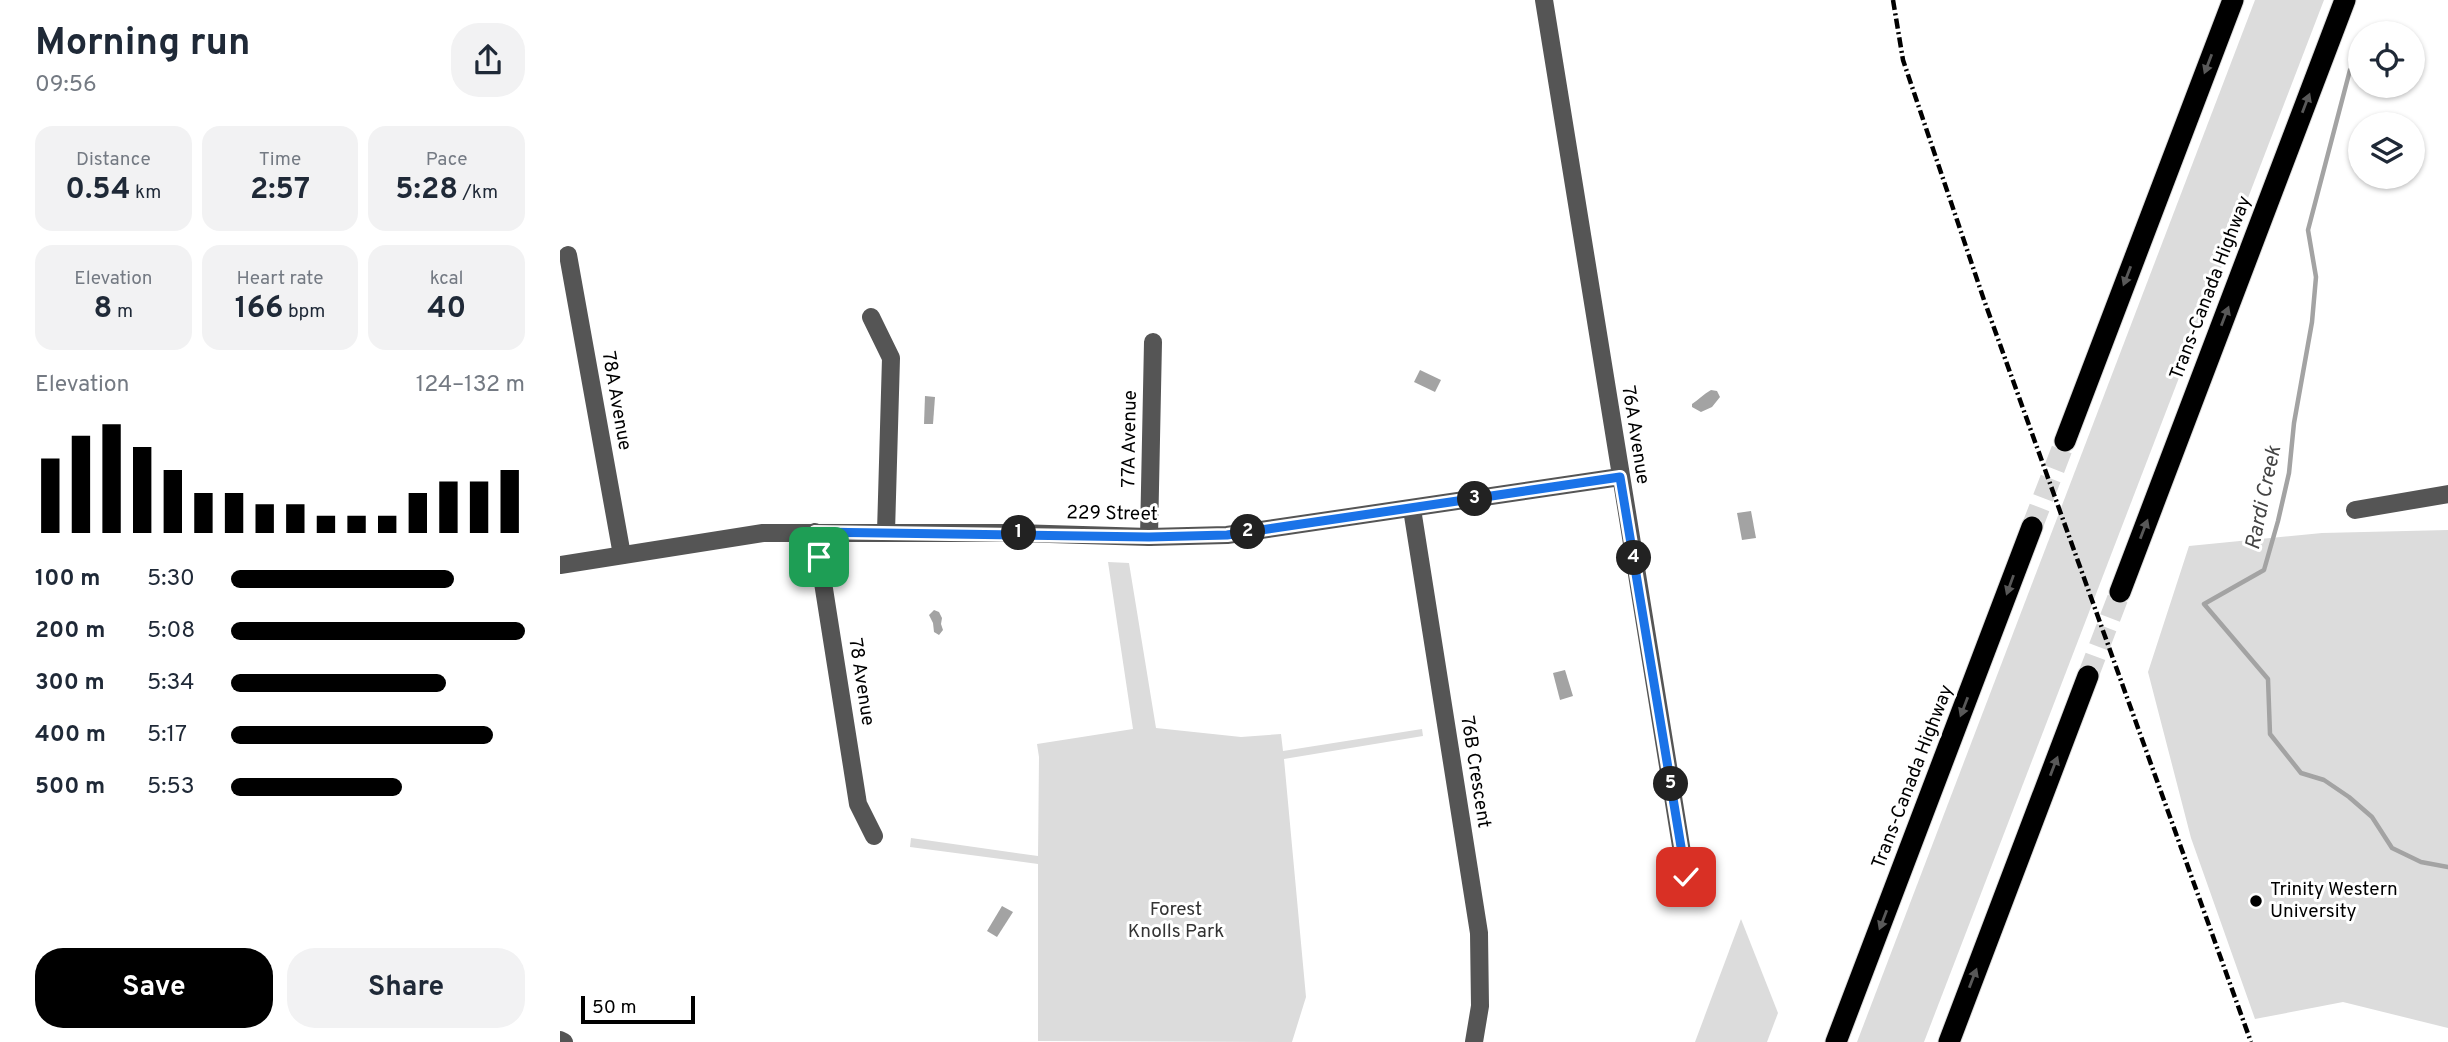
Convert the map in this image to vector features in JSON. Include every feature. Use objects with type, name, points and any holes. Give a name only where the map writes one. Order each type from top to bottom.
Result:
[{"type":"highway","points":[[2065,441],[2232,0]]},
{"type":"highway","name":"Trans-Canada Highway","points":[[2120,592],[2347,0]]},
{"type":"highway","name":"Trans-Canada Highway","points":[[1836,1042],[2032,527]]},
{"type":"highway","points":[[1949,1042],[2088,676]]},
{"type":"street","name":"76A Avenue","points":[[1544,0],[1686,877]]},
{"type":"street","name":"78A Avenue","points":[[568,255],[622,555]]},
{"type":"street","points":[[871,317],[891,358],[886,532]]},
{"type":"street","name":"77A Avenue","points":[[1149,537],[1153,342]]},
{"type":"street","name":"229 Street","points":[[560,565],[763,533],[886,532],[1149,537],[1227,535],[1620,477]]},
{"type":"street","points":[[2355,510],[2448,494]]},
{"type":"street","name":"76B Crescent","points":[[1412,509],[1479,933],[1480,1006],[1474,1042]]},
{"type":"street","name":"78 Avenue","points":[[815,532],[858,804],[874,835]]},
{"type":"green space","points":[[2255,0],[2324,0],[1924,1042],[1857,1042]]},
{"type":"green space","name":"Trinity Western University","points":[[2448,530],[2448,1028],[2343,1002],[2255,1019],[2191,838],[2148,672],[2189,546],[2322,533]]},
{"type":"green space","name":"Forest Knolls Park","points":[[1108,562],[1129,563],[1156,728],[1241,737],[1281,734],[1283,751],[1422,729],[1423,736],[1284,759],[1306,997],[1292,1042],[1038,1041],[1038,864],[910,847],[911,838],[1038,856],[1037,744],[1133,729]]},
{"type":"green space","points":[[1741,919],[1778,1013],[1767,1042],[1695,1042]]},
{"type":"shaded area","points":[[1420,370],[1441,380],[1435,392],[1414,382]]},
{"type":"shaded area","points":[[1711,390],[1717,391],[1720,397],[1712,407],[1701,412],[1692,407],[1692,404]]},
{"type":"shaded area","points":[[925,396],[935,397],[933,424],[924,424]]},
{"type":"shaded area","points":[[1751,511],[1756,538],[1742,540],[1737,513]]},
{"type":"shaded area","points":[[934,610],[939,612],[942,618],[943,630],[939,635],[934,632],[929,615]]},
{"type":"shaded area","points":[[1565,670],[1573,696],[1560,700],[1553,673]]},
{"type":"shaded area","points":[[1002,906],[1013,912],[997,937],[987,931]]},
{"type":"waterway","name":"Rardi Creek","points":[[2348,78],[2308,230],[2316,277],[2312,322],[2294,423],[2289,473],[2278,521],[2264,570],[2204,604],[2268,679],[2270,734],[2301,773],[2324,780],[2349,797],[2372,817],[2392,848],[2421,862],[2448,867]]},
{"type":"tunnel","points":[[2032,527],[2065,441]]},
{"type":"tunnel","points":[[2088,676],[2120,592]]},
{"type":"railway","points":[[1893,0],[1903,60],[1984,300],[2251,1042]]},
{"type":"place","name":"Trinity Western University","points":[[2256,901]]},
{"type":"route","points":[[819,557],[815,532],[1149,537],[1227,535],[1620,477],[1686,877]]}]
